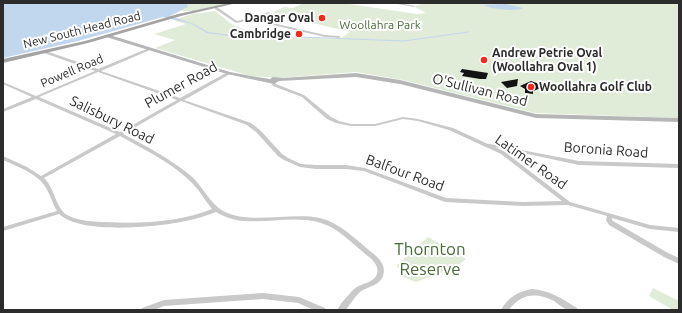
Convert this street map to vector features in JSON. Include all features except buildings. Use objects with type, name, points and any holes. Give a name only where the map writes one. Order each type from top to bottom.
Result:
[{"type":"main road","name":"New South Head Road","points":[[3,61],[45,52],[174,17],[235,3]]},
{"type":"main road","name":"O'Sullivan Road","points":[[108,36],[228,73],[251,78],[273,81],[356,75],[400,82],[536,116],[679,120]]},
{"type":"street","points":[[393,3],[414,6]]},
{"type":"street","points":[[216,8],[236,22],[252,19],[269,13]]},
{"type":"street","points":[[252,19],[339,38]]},
{"type":"street","name":"Powell Road","points":[[3,111],[149,49]]},
{"type":"street","name":"Balfour Road","points":[[45,52],[252,125],[280,155],[300,165],[316,168],[346,167],[365,170],[445,200],[523,204],[568,202]]},
{"type":"street","name":"Plumer Road","points":[[41,178],[228,73]]},
{"type":"street","name":"Latimer Road","points":[[273,81],[274,85],[304,96],[329,118],[338,122],[351,125],[375,125],[402,118],[418,120],[451,129],[503,153],[568,202],[650,227],[679,230]]},
{"type":"street","name":"Salisbury Road","points":[[3,83],[120,134],[184,172],[199,187],[217,209]]},
{"type":"street","name":"Boronia Road","points":[[485,144],[579,163],[679,166]]},
{"type":"street","points":[[3,158],[41,178],[48,187],[60,212],[78,221],[117,225],[181,220],[204,215],[217,209],[227,215],[243,218],[314,220],[334,225],[377,262],[380,273],[375,282],[355,293],[341,310]]},
{"type":"street","points":[[3,229],[60,212]]},
{"type":"street","points":[[610,215],[609,220],[611,222],[666,255],[679,261]]},
{"type":"street","points":[[505,310],[507,304],[518,297],[535,291],[548,295],[574,310]]},
{"type":"street","points":[[145,310],[164,303],[263,296],[299,300],[322,310]]},
{"type":"green space","points":[[182,3],[231,3],[194,11],[181,11],[188,6]]},
{"type":"green space","name":"Woollahra Park","points":[[304,3],[342,3],[417,14],[426,13],[415,7],[417,5],[432,3],[679,3],[679,118],[535,113],[403,80],[356,72],[279,78],[251,76],[155,48],[175,40],[154,34],[186,24],[173,20],[193,14],[215,11],[233,25],[259,35],[340,39],[350,32],[272,13],[284,7],[293,8]]},
{"type":"green space","name":"Thornton Reserve","points":[[428,237],[466,259],[455,268],[416,282],[400,276],[403,271],[396,266]]},
{"type":"green space","points":[[653,288],[679,301],[679,310],[673,310],[649,296]]},
{"type":"water","points":[[3,3],[182,3],[187,4],[188,7],[170,16],[194,24],[208,32],[230,35],[302,37],[229,36],[207,33],[192,24],[163,17],[78,41],[3,58]]},
{"type":"water","points":[[506,4],[523,8],[503,10],[484,5]]},
{"type":"waterway","points":[[301,37],[404,41],[468,32]]},
{"type":"place","name":"Dangar Oval","points":[[322,18]]},
{"type":"place","name":"Cambridge","points":[[299,34]]},
{"type":"place","name":"Andrew Petrie Oval (Woollahra Oval 1)","points":[[484,60]]},
{"type":"place","name":"Woollahra Golf Club","points":[[531,87]]}]
